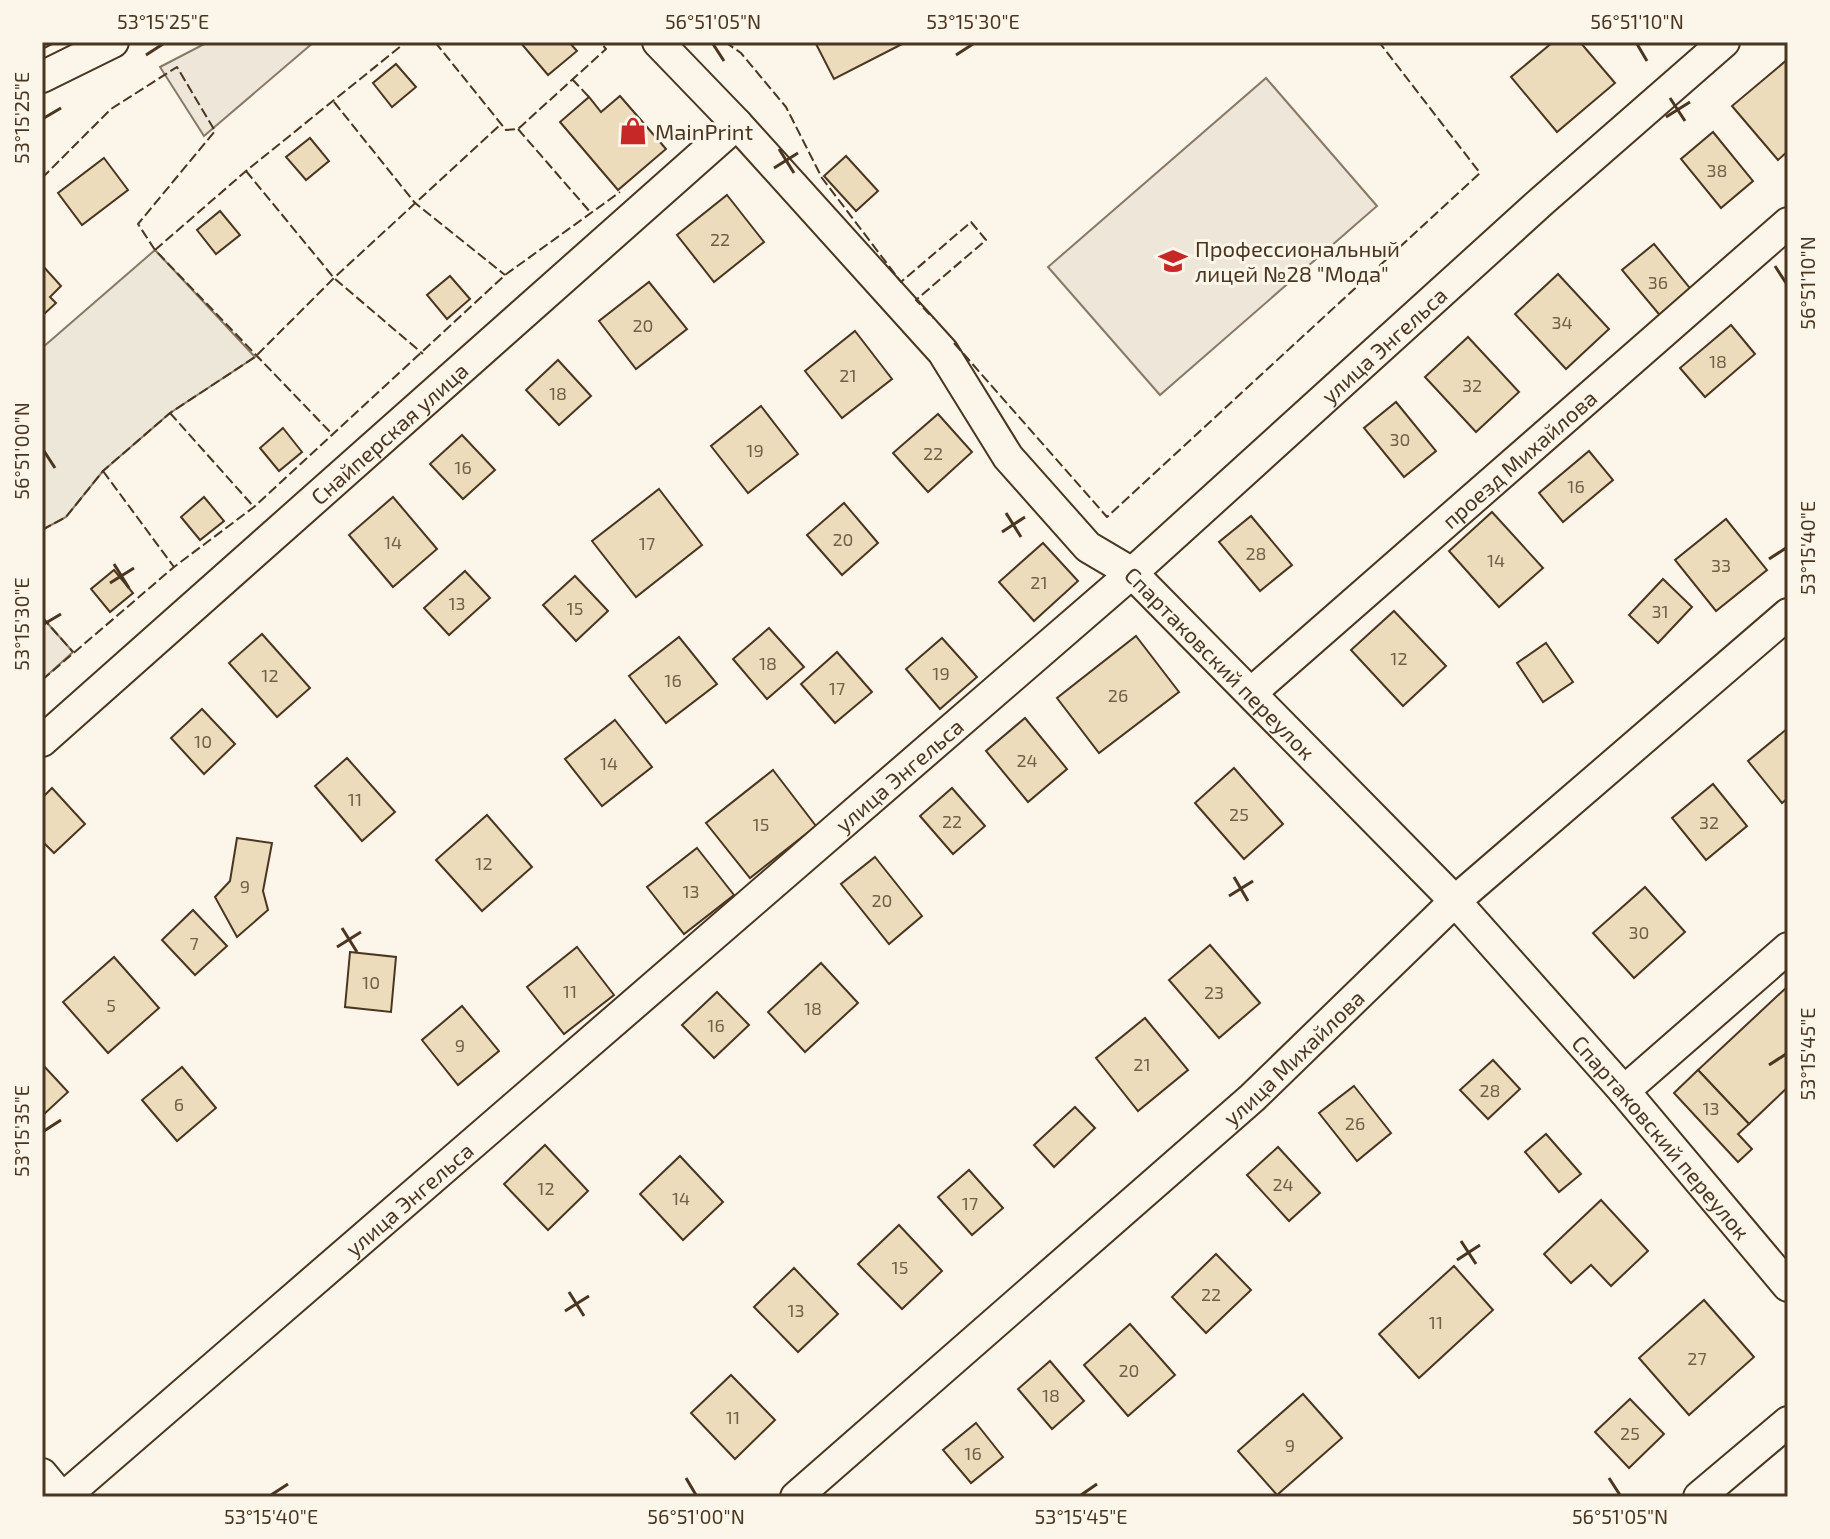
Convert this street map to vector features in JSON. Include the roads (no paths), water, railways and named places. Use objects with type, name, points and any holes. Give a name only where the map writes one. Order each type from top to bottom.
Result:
[{"type":"street","points":[[42,77],[113,42]]},
{"type":"street","name":"Спартаковский переулок","points":[[658,42],[737,124],[943,352],[1008,457],[1088,547],[1132,573],[1455,901],[1624,1091],[1788,1286]]},
{"type":"street","name":"улица Энгельса","points":[[62,1497],[1132,573],[1542,201],[1724,42]]},
{"type":"street","name":"Снайперская улица","points":[[42,741],[737,124]]},
{"type":"street","name":"проезд Михайлова","points":[[1251,693],[1788,223]]},
{"type":"street","name":"улица Михайлова","points":[[796,1497],[1252,1098],[1455,901],[1788,614]]},
{"type":"street","points":[[1624,1091],[1788,948]]},
{"type":"street","points":[[1699,1497],[1788,1422]]},
{"type":"street","points":[[42,1474],[62,1497]]},
{"type":"tram line","points":[[42,49],[56,42]]},
{"type":"place","name":"MainPrint","points":[[633,131]]},
{"type":"place","name":"Профессиональный лицей №28 \"Мода\"","points":[[1173,261]]}]
